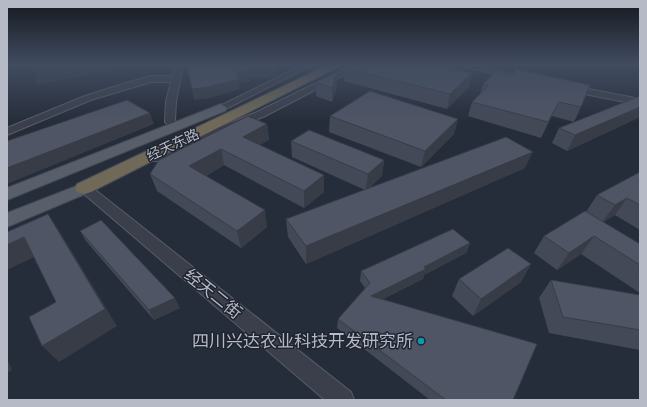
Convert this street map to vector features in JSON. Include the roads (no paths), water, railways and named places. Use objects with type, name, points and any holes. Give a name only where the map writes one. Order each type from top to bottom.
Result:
[{"type":"highway","name":"经天东路","points":[[221,108],[277,84]]},
{"type":"highway","name":"经天东路","points":[[84,188],[298,84]]},
{"type":"highway","points":[[182,141],[255,110],[310,84]]},
{"type":"main road","name":"经天东路","points":[[7,194],[221,108]]},
{"type":"main road","name":"经天东路","points":[[7,220],[84,188]]},
{"type":"street","points":[[7,132],[88,98],[133,84]]},
{"type":"street","points":[[175,84],[171,101],[170,122],[175,126]]},
{"type":"street","points":[[221,108],[270,84]]},
{"type":"street","points":[[84,188],[261,114],[321,84]]},
{"type":"street","points":[[562,86],[640,102]]},
{"type":"street","name":"经天二街","points":[[84,188],[343,400]]},
{"type":"place","name":"四川兴达农业科技开发研究所","points":[[421,341]]}]
